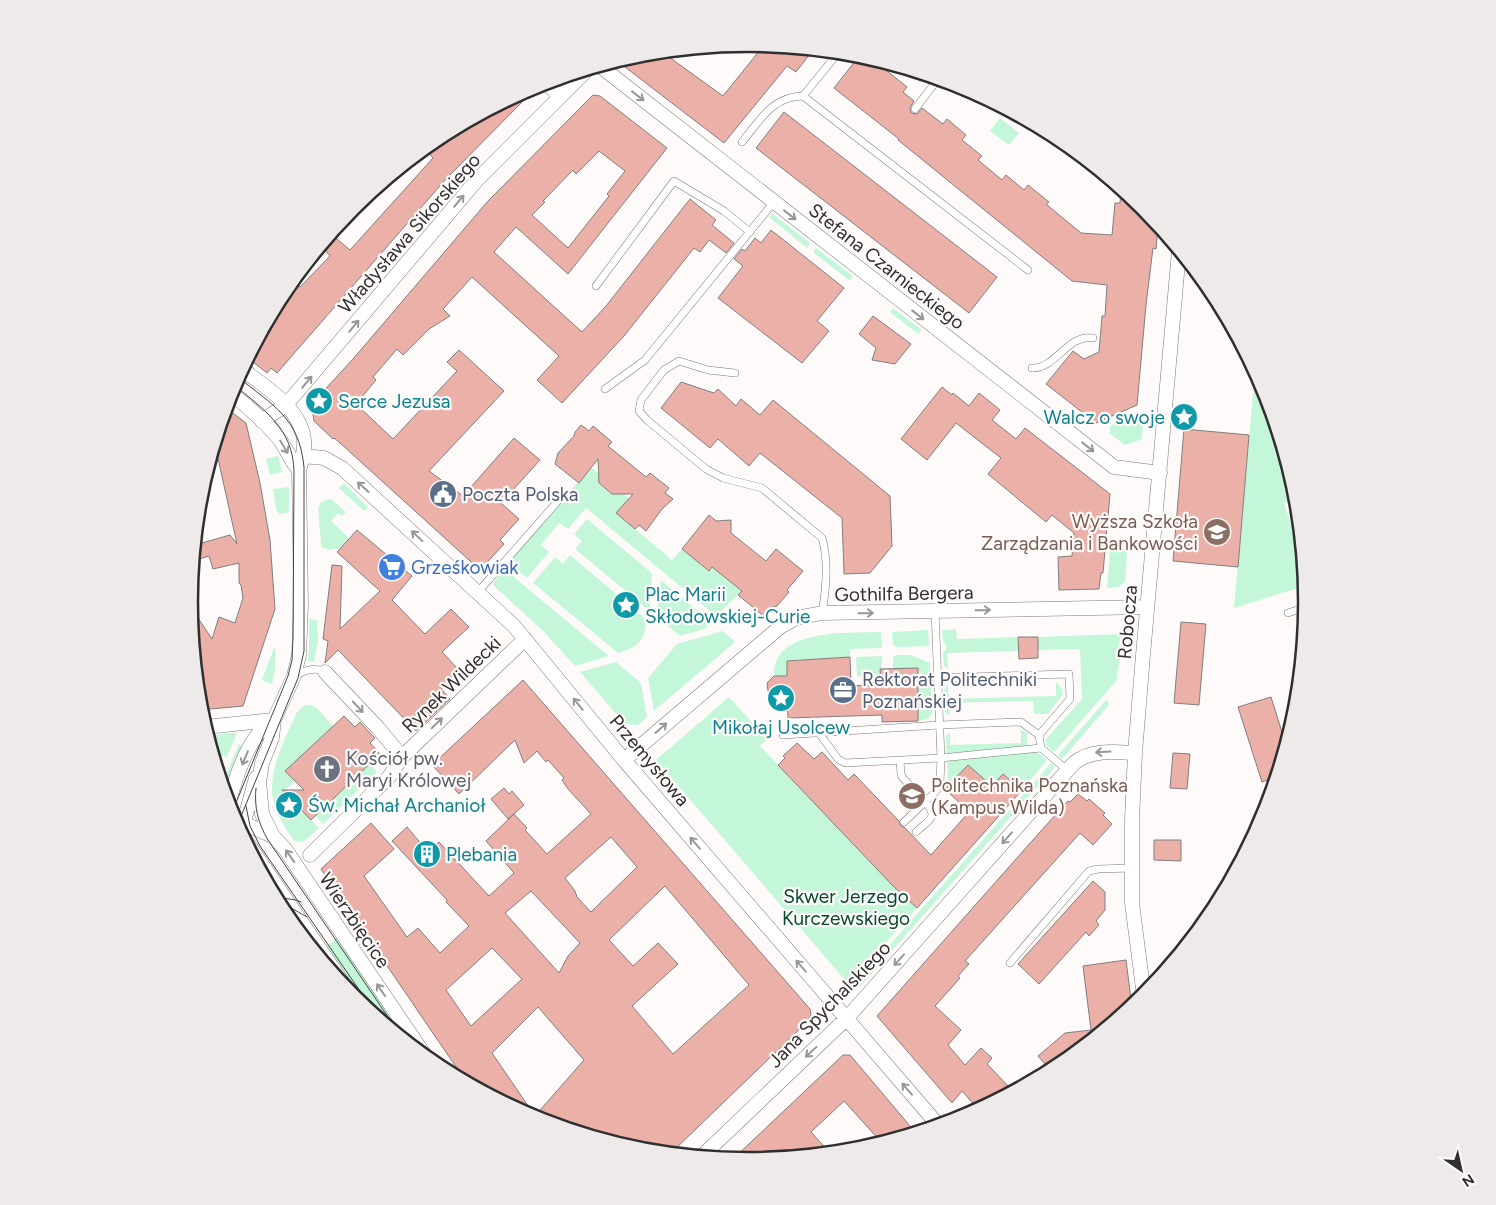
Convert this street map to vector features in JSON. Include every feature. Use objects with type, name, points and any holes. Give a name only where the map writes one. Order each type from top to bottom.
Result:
[{"type":"street","name":"Stefana Czarnieckiego","points":[[606,71],[1114,467],[1160,474]]},
{"type":"street","name":"Władysława Sikorskiego","points":[[262,421],[286,405],[477,180],[576,80]]},
{"type":"street","points":[[552,89],[560,96]]},
{"type":"street","name":"Robocza","points":[[1143,985],[1132,903],[1132,820],[1135,752],[1178,261]]},
{"type":"street","points":[[242,818],[272,738],[274,720],[294,676],[299,655],[299,470],[303,456],[304,441],[296,418],[286,405],[248,374]]},
{"type":"street","points":[[237,399],[280,440],[299,470]]},
{"type":"street","name":"Przemysłowa","points":[[303,456],[324,458],[342,468],[514,626],[624,760],[934,1120]]},
{"type":"street","name":"Gothilfa Bergera","points":[[624,760],[780,627],[799,617],[822,614],[1147,607]]},
{"type":"street","name":"Rynek Wildecki","points":[[310,855],[389,777],[402,757],[525,639]]},
{"type":"street","name":"Rynek Wildecki","points":[[324,672],[378,728],[402,757]]},
{"type":"street","points":[[213,726],[274,720]]},
{"type":"street","points":[[232,791],[248,750],[262,730],[274,720]]},
{"type":"street","name":"Jana Spychalskiego","points":[[707,1151],[847,1018],[1067,770],[1082,756],[1093,753],[1135,752]]},
{"type":"street","points":[[262,763],[260,782],[262,814],[273,836]]},
{"type":"street","name":"Wierzbięcice","points":[[247,828],[273,836],[285,849],[415,1040]]},
{"type":"lane","points":[[803,96],[833,59]]},
{"type":"lane","points":[[915,109],[933,85]]},
{"type":"lane","points":[[742,142],[769,109],[780,101],[792,96],[803,96],[1028,270]]},
{"type":"lane","points":[[596,286],[674,181],[724,211],[750,232]]},
{"type":"lane","points":[[605,389],[645,360],[774,202]]},
{"type":"lane","points":[[1032,368],[1040,368],[1068,346],[1079,340],[1093,338]]},
{"type":"lane","points":[[735,373],[708,370],[679,361],[664,370],[641,400],[639,411],[706,470],[723,478],[762,488],[822,538],[826,550],[822,614]]},
{"type":"lane","points":[[478,592],[564,494]]},
{"type":"lane","points":[[1288,613],[1298,610]]},
{"type":"lane","points":[[904,822],[937,790],[940,783],[941,758],[934,611]]},
{"type":"lane","name":"Rynek Wildecki","points":[[294,676],[303,671],[314,669],[324,672]]},
{"type":"lane","points":[[937,678],[1069,674],[1070,699],[1039,735]]},
{"type":"lane","points":[[783,735],[1021,722],[1039,735],[1041,748],[1067,770]]},
{"type":"lane","points":[[820,733],[841,762],[845,763],[941,758],[1041,748]]},
{"type":"lane","points":[[900,761],[902,777],[933,813],[932,817],[916,832]]},
{"type":"lane","points":[[1010,963],[1085,874],[1098,869],[1132,868]]},
{"type":"green space","points":[[1000,118],[1019,133],[1009,145],[990,131]]},
{"type":"green space","points":[[772,213],[810,243],[807,248],[769,217]]},
{"type":"green space","points":[[816,248],[853,276],[850,281],[813,252]]},
{"type":"green space","points":[[893,308],[922,330],[918,334],[890,312]]},
{"type":"green space","points":[[1254,387],[1269,426],[1287,495],[1288,502],[1284,503],[1293,531],[1298,588],[1234,608]]},
{"type":"green space","points":[[1136,414],[1143,420],[1142,439],[1125,445],[1110,434],[1110,426]]},
{"type":"green space","points":[[278,456],[282,472],[270,475],[266,459]]},
{"type":"green space","points":[[591,467],[604,478],[599,485],[611,494],[616,487],[629,498],[617,514],[672,560],[682,549],[708,571],[712,567],[742,591],[716,616],[586,508],[568,529],[559,523],[541,545],[549,552],[527,578],[509,563]]},
{"type":"green space","points":[[344,483],[368,507],[364,511],[339,488]]},
{"type":"green space","points":[[289,487],[289,511],[280,514],[276,510],[273,489]]},
{"type":"green space","points":[[331,499],[346,512],[342,516],[338,513],[331,521],[349,538],[339,548],[329,550],[322,547],[321,544],[318,508],[321,502]]},
{"type":"green space","points":[[587,519],[652,573],[650,611],[575,549],[582,541],[574,534]]},
{"type":"green space","points":[[1111,540],[1128,541],[1125,582],[1118,587],[1107,588]]},
{"type":"green space","points":[[570,555],[646,619],[640,642],[618,653],[533,583],[555,557],[563,564]]},
{"type":"green space","points":[[504,569],[609,656],[575,666],[544,632],[492,584]]},
{"type":"green space","points":[[661,580],[711,622],[705,629],[680,636],[657,617]]},
{"type":"green space","points":[[309,619],[317,620],[318,642],[314,662],[308,661]]},
{"type":"green space","points":[[956,629],[957,639],[1018,637],[1019,651],[947,653],[948,669],[944,666],[943,652],[946,650],[946,645],[943,641],[942,630]]},
{"type":"green space","points":[[928,630],[929,646],[896,647],[893,645],[892,632]]},
{"type":"green space","points":[[723,631],[735,642],[654,711],[648,678],[677,644]]},
{"type":"green space","points":[[881,632],[882,648],[850,649],[850,657],[787,661],[787,676],[774,676],[775,665],[780,654],[789,646],[800,641],[827,634]]},
{"type":"green space","points":[[1121,634],[1117,655],[1120,656],[1117,680],[1054,752],[1046,745],[1046,739],[1082,699],[1080,649],[1038,650],[1038,637]]},
{"type":"green space","points":[[274,648],[275,669],[272,684],[262,680]]},
{"type":"green space","points":[[896,655],[910,655],[930,663],[932,713],[930,717],[918,721],[918,669],[893,668],[893,657]]},
{"type":"green space","points":[[882,656],[881,684],[861,685],[861,676],[857,676],[856,657]]},
{"type":"green space","points":[[616,662],[641,683],[647,717],[638,725],[625,724],[580,672]]},
{"type":"green space","points":[[1056,682],[1063,694],[1048,714],[1034,714],[1033,701],[949,703],[949,716],[945,712],[944,690],[948,685],[949,699],[1056,696]]},
{"type":"green space","name":"Skwer Jerzego Kurczewskiego","points":[[729,697],[767,739],[760,746],[894,887],[917,908],[851,981],[845,980],[656,760]]},
{"type":"green space","points":[[1107,699],[1109,705],[1062,759],[1058,755]]},
{"type":"green space","points":[[310,705],[317,708],[335,728],[317,741],[295,781],[285,790],[282,790],[301,809],[301,812],[319,828],[303,842],[294,841],[285,827],[274,803],[272,791],[275,768],[282,745],[297,712],[303,706]]},
{"type":"green space","points":[[1021,729],[1027,733],[1027,744],[1047,760],[1022,790],[1003,774],[992,786],[968,765],[945,789],[948,780],[946,736],[950,732],[950,745],[1021,743]]},
{"type":"green space","points":[[237,733],[227,757],[220,754],[220,749],[218,748],[215,735]]},
{"type":"green space","points":[[239,744],[244,747],[229,784],[226,775]]},
{"type":"green space","points":[[369,763],[377,772],[323,824],[316,816],[326,807],[324,805],[337,793],[339,794],[340,790],[353,778],[355,779],[357,777],[355,775]]},
{"type":"green space","points":[[1051,763],[1055,767],[858,989],[854,985]]},
{"type":"green space","points":[[337,938],[398,1027],[352,984],[326,946]]},
{"type":"building","points":[[758,53],[808,56],[796,72],[787,66],[724,143],[625,67],[670,58],[723,96]]},
{"type":"building","points":[[854,63],[886,70],[907,87],[903,92],[914,101],[910,108],[911,113],[917,114],[922,108],[943,124],[947,119],[966,135],[962,140],[982,156],[978,160],[1002,180],[1006,175],[1024,190],[1028,185],[1049,202],[1046,204],[1081,233],[1112,235],[1115,203],[1120,203],[1120,198],[1157,235],[1156,249],[1153,248],[1146,305],[1137,405],[1096,423],[1046,384],[1073,351],[1084,359],[1099,352],[1102,316],[1105,316],[1107,285],[1072,281],[834,88]]},
{"type":"building","points":[[593,95],[600,96],[667,148],[568,274],[516,227],[494,252],[582,332],[606,306],[690,199],[716,220],[712,225],[734,243],[726,253],[709,240],[700,252],[694,248],[624,336],[562,403],[537,380],[559,356],[472,277],[443,309],[450,316],[429,329],[403,355],[397,349],[373,377],[376,380],[356,404],[393,439],[457,371],[447,362],[459,350],[504,391],[429,471],[463,496],[514,438],[540,460],[501,503],[519,519],[500,540],[504,544],[480,570],[340,443],[333,439],[314,421],[313,414],[325,401],[319,396],[488,201]],"holes":[[[599,151],[625,171],[607,194],[609,196],[568,248],[532,215],[573,170],[576,174]]]},
{"type":"building","points":[[523,101],[445,180],[277,373],[271,368],[267,373],[253,362],[272,327],[291,297],[299,286],[330,256],[325,251],[334,240],[336,238],[350,250],[433,158],[430,154],[442,145],[473,126]]},
{"type":"building","points":[[784,112],[997,277],[969,313],[756,148]]},
{"type":"building","points":[[771,230],[844,288],[817,321],[829,331],[802,363],[718,298],[743,266],[734,259],[742,249],[745,251],[755,238],[761,243]]},
{"type":"building","points":[[873,316],[911,344],[895,364],[872,360],[876,348],[859,334]]},
{"type":"building","points":[[681,382],[714,393],[718,389],[736,406],[741,399],[760,415],[773,400],[890,496],[892,546],[870,573],[844,574],[842,518],[760,453],[749,466],[718,439],[710,448],[661,408]]},
{"type":"building","points":[[942,387],[969,406],[979,393],[1000,410],[992,420],[1016,439],[1025,428],[1110,494],[1103,573],[1101,573],[1099,589],[1059,590],[1058,557],[1072,556],[1074,533],[1052,515],[1046,522],[988,474],[1001,458],[956,423],[927,460],[901,439]]},
{"type":"building","points":[[232,413],[246,423],[260,483],[270,540],[275,609],[243,706],[209,709],[203,674],[198,619],[212,639],[219,617],[235,623],[243,598],[239,583],[239,563],[213,569],[209,556],[200,559],[202,543],[230,535],[237,544],[218,457]]},
{"type":"building","points":[[581,425],[589,431],[593,426],[612,442],[608,446],[646,477],[650,473],[669,488],[665,493],[673,499],[662,509],[646,531],[639,525],[635,529],[616,513],[633,494],[612,494],[599,483],[598,459],[579,483],[555,464],[558,453],[574,436]]},
{"type":"building","points":[[1184,429],[1249,435],[1238,567],[1173,561]]},
{"type":"building","points":[[709,515],[716,521],[731,520],[731,533],[766,561],[776,549],[803,571],[787,590],[789,592],[765,617],[738,595],[742,591],[712,567],[709,571],[682,549]]},
{"type":"building","points":[[357,530],[412,576],[392,600],[425,634],[451,609],[469,627],[442,652],[459,670],[441,689],[450,699],[416,731],[338,650],[325,663],[328,641],[323,639],[332,565],[342,566],[340,629],[380,591],[337,552]]},
{"type":"building","points":[[1181,622],[1206,624],[1199,705],[1174,703]]},
{"type":"building","points":[[1018,637],[1038,637],[1038,658],[1019,659]]},
{"type":"building","name":"Rektorat Politechniki Poznańskiej","points":[[850,657],[851,686],[881,684],[880,669],[918,668],[918,721],[882,722],[882,715],[788,718],[787,698],[774,698],[768,691],[767,683],[774,676],[787,676],[787,661]]},
{"type":"building","points":[[523,680],[810,1009],[811,1014],[808,1021],[676,1148],[606,1134],[539,1111],[584,1060],[538,1007],[492,1053],[529,1107],[458,1070],[321,869],[371,823],[394,849],[364,876],[407,937],[418,928],[440,953],[469,926],[392,841],[407,827],[428,852],[439,842],[489,896],[514,873],[486,841],[514,814],[527,828],[525,830],[547,854],[591,814],[568,789],[562,780],[564,778],[537,751],[524,763],[515,740],[459,794],[432,765]],"holes":[[[611,837],[637,867],[591,912],[577,897],[575,891],[565,878]],[[665,886],[749,985],[673,1054],[632,1006],[678,964],[658,943],[633,966],[609,940]],[[531,891],[580,943],[568,956],[559,973],[505,913]],[[492,948],[522,979],[471,1026],[446,990]]]},
{"type":"building","points":[[1271,697],[1282,732],[1269,780],[1262,782],[1238,707]]},
{"type":"building","name":"Kościół pw. Maryi Królowej","points":[[344,716],[355,727],[360,722],[375,738],[370,743],[380,754],[311,820],[282,790],[304,790],[285,771]]},
{"type":"building","points":[[797,743],[814,759],[822,752],[848,780],[854,774],[899,821],[901,826],[931,855],[969,812],[945,789],[968,765],[992,786],[1003,774],[1022,790],[917,908],[894,887],[778,765],[785,758],[783,756]]},
{"type":"building","points":[[1173,753],[1190,754],[1187,789],[1170,788]]},
{"type":"building","points":[[504,788],[509,794],[512,791],[524,805],[508,819],[491,799]]},
{"type":"building","points":[[1078,794],[1087,801],[1089,799],[1105,813],[1103,815],[1112,824],[1093,845],[1080,833],[965,961],[969,964],[958,976],[960,978],[935,1006],[961,1030],[948,1045],[965,1065],[981,1048],[992,1058],[987,1064],[1009,1087],[974,1104],[962,1091],[952,1103],[877,1016],[1068,801],[1070,802]]},
{"type":"building","points":[[1154,840],[1181,840],[1181,861],[1154,860]]},
{"type":"building","points":[[1093,881],[1105,892],[1105,910],[1096,921],[1099,925],[1089,936],[1086,932],[1039,984],[1018,964]]},
{"type":"building","points":[[1126,960],[1131,997],[1083,1039],[1046,1065],[1038,1056],[1065,1033],[1091,1030],[1083,966]]},
{"type":"building","points":[[843,1055],[850,1055],[911,1127],[877,1137],[844,1101],[811,1132],[825,1147],[784,1151],[741,1152]]},
{"type":"tram line","points":[[241,816],[298,678],[304,651],[304,467],[301,450],[290,424],[282,414],[244,382]]},
{"type":"tram line","points":[[236,803],[288,676],[292,660],[293,638],[294,471],[292,456],[282,431],[265,411],[241,391]]},
{"type":"tram line","points":[[256,788],[258,815],[268,840],[390,1020]]},
{"type":"tram line","points":[[246,806],[250,826],[260,846],[362,994]]},
{"type":"tram line","points":[[285,898],[301,902]]},
{"type":"tram line","points":[[291,909],[307,917]]},
{"type":"place","name":"Serce Jezusa","points":[[319,401]]},
{"type":"place","name":"Walcz o swoje","points":[[1184,417]]},
{"type":"place","name":"Poczta Polska","points":[[443,494]]},
{"type":"place","name":"Wyższa Szkoła Zarządzania i Bankowości","points":[[1217,532]]},
{"type":"place","name":"Grześkowiak","points":[[392,567]]},
{"type":"place","name":"Plac Marii Skłodowskiej-Curie","points":[[626,605]]},
{"type":"place","name":"Rektorat Politechniki Poznańskiej","points":[[843,690]]},
{"type":"place","name":"Mikołaj Usolcew","points":[[781,698]]},
{"type":"place","name":"Kościół pw. Maryi Królowej","points":[[327,769]]},
{"type":"place","name":"Politechnika Poznańska (Kampus Wilda)","points":[[912,796]]},
{"type":"place","name":"Św. Michał Archanioł","points":[[289,805]]},
{"type":"place","name":"Plebania","points":[[427,854]]}]
